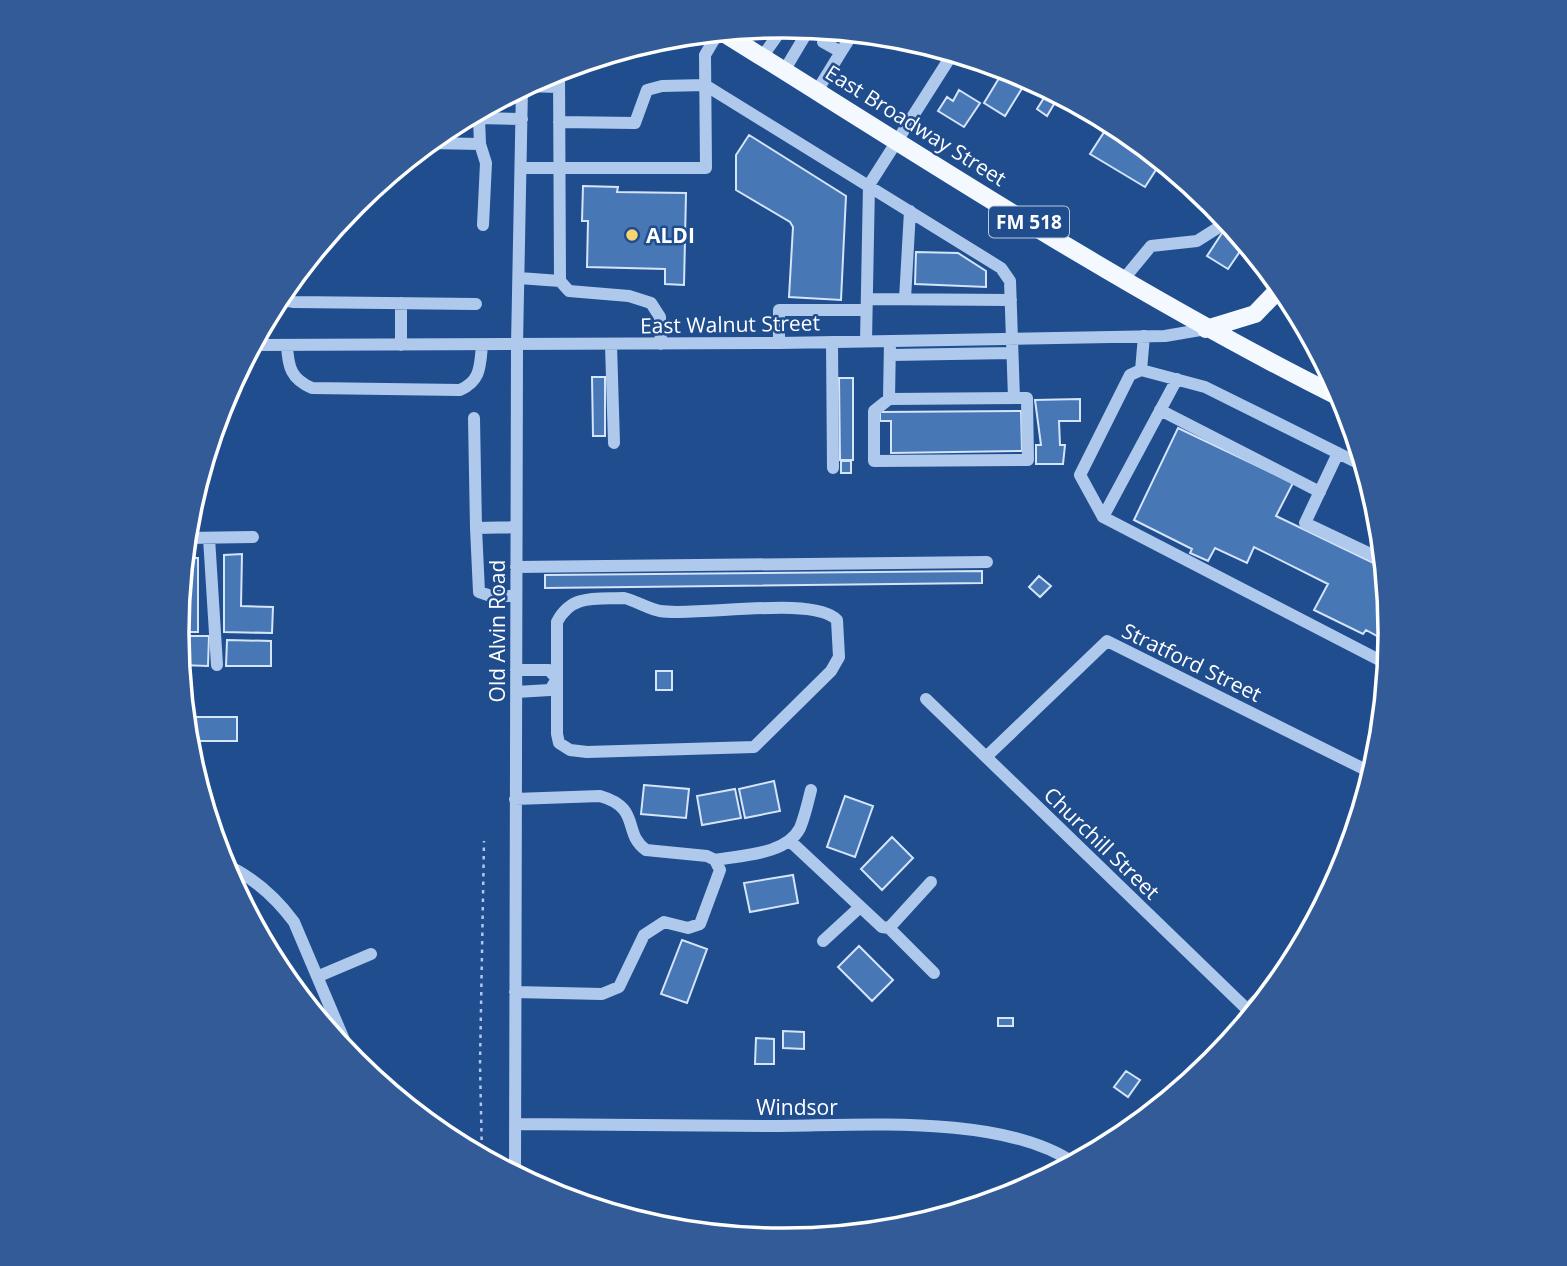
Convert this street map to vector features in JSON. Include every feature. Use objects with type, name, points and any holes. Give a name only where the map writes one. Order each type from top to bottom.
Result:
[{"type":"main road","name":"East Broadway Street","points":[[736,41],[1206,328],[1325,388]]},
{"type":"main road","points":[[1206,328],[1255,314],[1272,295]]},
{"type":"street","points":[[762,57],[775,38]]},
{"type":"street","points":[[784,71],[803,39]]},
{"type":"street","points":[[823,42],[841,52]]},
{"type":"street","points":[[521,167],[706,168],[705,55],[714,43]]},
{"type":"street","points":[[817,91],[847,43]]},
{"type":"street","points":[[866,341],[869,186],[948,62]]},
{"type":"street","points":[[558,83],[560,281],[569,291],[629,296],[651,303],[660,317],[661,344]]},
{"type":"street","points":[[559,122],[635,123],[647,90],[662,86],[705,85],[1001,268],[1010,281],[1014,398]]},
{"type":"street","points":[[549,87],[558,87]]},
{"type":"street","name":"Old Alvin Road","points":[[515,1163],[517,345],[523,99]]},
{"type":"street","points":[[491,115],[522,119]]},
{"type":"street","points":[[479,122],[480,144],[486,163],[483,225]]},
{"type":"street","points":[[447,143],[480,144]]},
{"type":"street","points":[[905,299],[910,211]]},
{"type":"street","points":[[1123,279],[1151,246],[1197,241],[1218,228]]},
{"type":"street","points":[[519,278],[560,281]]},
{"type":"street","points":[[779,343],[779,310],[867,305],[905,299],[1011,300]]},
{"type":"street","points":[[290,301],[476,304]]},
{"type":"street","points":[[401,303],[401,345]]},
{"type":"street","name":"East Walnut Street","points":[[264,345],[611,345],[1012,339],[1144,336],[1206,328]]},
{"type":"street","points":[[1141,370],[1144,336]]},
{"type":"street","points":[[889,399],[890,341]]},
{"type":"street","points":[[832,342],[833,468]]},
{"type":"street","points":[[287,345],[292,373],[298,382],[312,388],[460,390],[471,385],[480,373],[482,345]]},
{"type":"street","points":[[611,345],[614,443]]},
{"type":"street","points":[[890,355],[1012,353]]},
{"type":"street","points":[[1352,460],[1205,387],[1141,370],[1130,375],[1080,475],[1102,517],[1377,659]]},
{"type":"street","points":[[1102,517],[1177,379]]},
{"type":"street","points":[[1027,398],[1028,460],[874,461],[874,411],[889,399],[1027,398]]},
{"type":"street","points":[[1160,410],[1320,492]]},
{"type":"street","points":[[474,418],[479,592],[491,596],[516,596]]},
{"type":"street","points":[[1338,453],[1305,523],[1373,555]]},
{"type":"street","points":[[476,528],[516,527]]},
{"type":"street","points":[[197,538],[253,537]]},
{"type":"street","points":[[209,538],[217,665]]},
{"type":"street","points":[[516,568],[987,562]]},
{"type":"street","points":[[516,670],[549,670],[556,679],[557,734],[559,743],[570,750],[587,752],[754,747],[831,671],[839,657],[837,620],[830,612],[806,608],[661,611],[624,598],[579,600],[564,608],[557,622],[556,679],[550,690],[516,692]]},
{"type":"street","name":"Stratford Street","points":[[986,757],[1107,641],[1362,768]]},
{"type":"street","name":"Churchill Street","points":[[926,699],[1244,1008]]},
{"type":"street","points":[[715,860],[778,847],[790,841],[800,828],[811,790]]},
{"type":"street","points":[[515,799],[600,796],[610,799],[628,814],[637,841],[646,850],[707,856],[715,860],[720,870],[700,924],[688,928],[664,922],[648,930],[620,987],[602,994],[515,992]]},
{"type":"street","points":[[790,841],[882,927],[889,928],[934,973]]},
{"type":"street","points":[[239,871],[254,879],[282,906],[303,938],[340,1028]]},
{"type":"street","points":[[889,928],[932,882]]},
{"type":"street","points":[[823,941],[860,907]]},
{"type":"street","points":[[318,976],[371,954]]},
{"type":"street","name":"Windsor","points":[[515,1124],[936,1127],[1017,1138],[1062,1158]]},
{"type":"path","points":[[482,1145],[480,1063],[484,1010],[481,928],[484,841]]},
{"type":"building","points":[[998,79],[1022,89],[1005,116],[984,103]]},
{"type":"building","points":[[959,90],[980,103],[964,127],[938,111],[947,97],[953,101]]},
{"type":"building","points":[[1043,99],[1054,104],[1047,116],[1037,109]]},
{"type":"building","points":[[1104,133],[1156,170],[1145,187],[1090,154]]},
{"type":"building","points":[[749,135],[846,196],[841,300],[789,297],[793,227],[790,222],[736,190],[736,155]]},
{"type":"building","points":[[583,186],[618,187],[617,192],[686,193],[684,285],[665,284],[665,269],[587,267],[588,221],[582,221]]},
{"type":"building","points":[[1222,233],[1239,252],[1228,269],[1207,256]]},
{"type":"building","points":[[916,252],[958,253],[986,271],[986,287],[915,284]]},
{"type":"building","points":[[592,377],[605,377],[605,436],[593,436]]},
{"type":"building","points":[[839,378],[853,378],[853,460],[840,460]]},
{"type":"building","points":[[1080,399],[1080,421],[1059,421],[1060,445],[1065,445],[1063,464],[1036,464],[1036,445],[1041,445],[1035,400]]},
{"type":"building","points":[[1021,411],[1022,451],[891,453],[891,421],[880,421],[880,412]]},
{"type":"building","points":[[1178,428],[1293,483],[1276,516],[1374,563],[1378,637],[1366,630],[1363,634],[1314,610],[1328,584],[1254,547],[1247,563],[1215,548],[1208,561],[1190,553],[1192,549],[1134,520]]},
{"type":"building","points":[[841,461],[851,461],[851,473],[841,473]]},
{"type":"building","points":[[242,554],[241,606],[273,607],[272,633],[224,632],[224,555]]},
{"type":"building","points":[[194,558],[198,558],[198,632],[189,632]]},
{"type":"building","points":[[982,571],[982,583],[545,588],[545,575]]},
{"type":"building","points":[[1039,576],[1051,586],[1040,597],[1029,587]]},
{"type":"building","points":[[189,636],[209,636],[208,666],[190,665]]},
{"type":"building","points":[[227,640],[271,641],[271,666],[226,666]]},
{"type":"building","points":[[656,671],[672,671],[672,690],[656,690]]},
{"type":"building","points":[[195,717],[237,717],[237,741],[199,741]]},
{"type":"building","points":[[774,781],[780,811],[745,818],[739,789]]},
{"type":"building","points":[[644,785],[689,789],[686,818],[641,814]]},
{"type":"building","points":[[735,789],[741,818],[702,825],[697,796]]},
{"type":"building","points":[[845,796],[873,806],[855,857],[827,847]]},
{"type":"building","points":[[892,837],[913,858],[882,890],[861,869]]},
{"type":"building","points":[[793,875],[798,903],[750,912],[744,883]]},
{"type":"building","points":[[682,940],[707,949],[687,1003],[661,994]]},
{"type":"building","points":[[859,946],[893,980],[872,1001],[838,967]]},
{"type":"building","points":[[998,1018],[1013,1018],[1013,1026],[998,1026]]},
{"type":"building","points":[[783,1031],[804,1032],[804,1049],[783,1048]]},
{"type":"building","points":[[756,1038],[774,1039],[774,1064],[755,1064]]},
{"type":"building","points":[[1126,1071],[1140,1080],[1128,1097],[1114,1087]]},
{"type":"place","name":"ALDI","points":[[632,235]]}]
